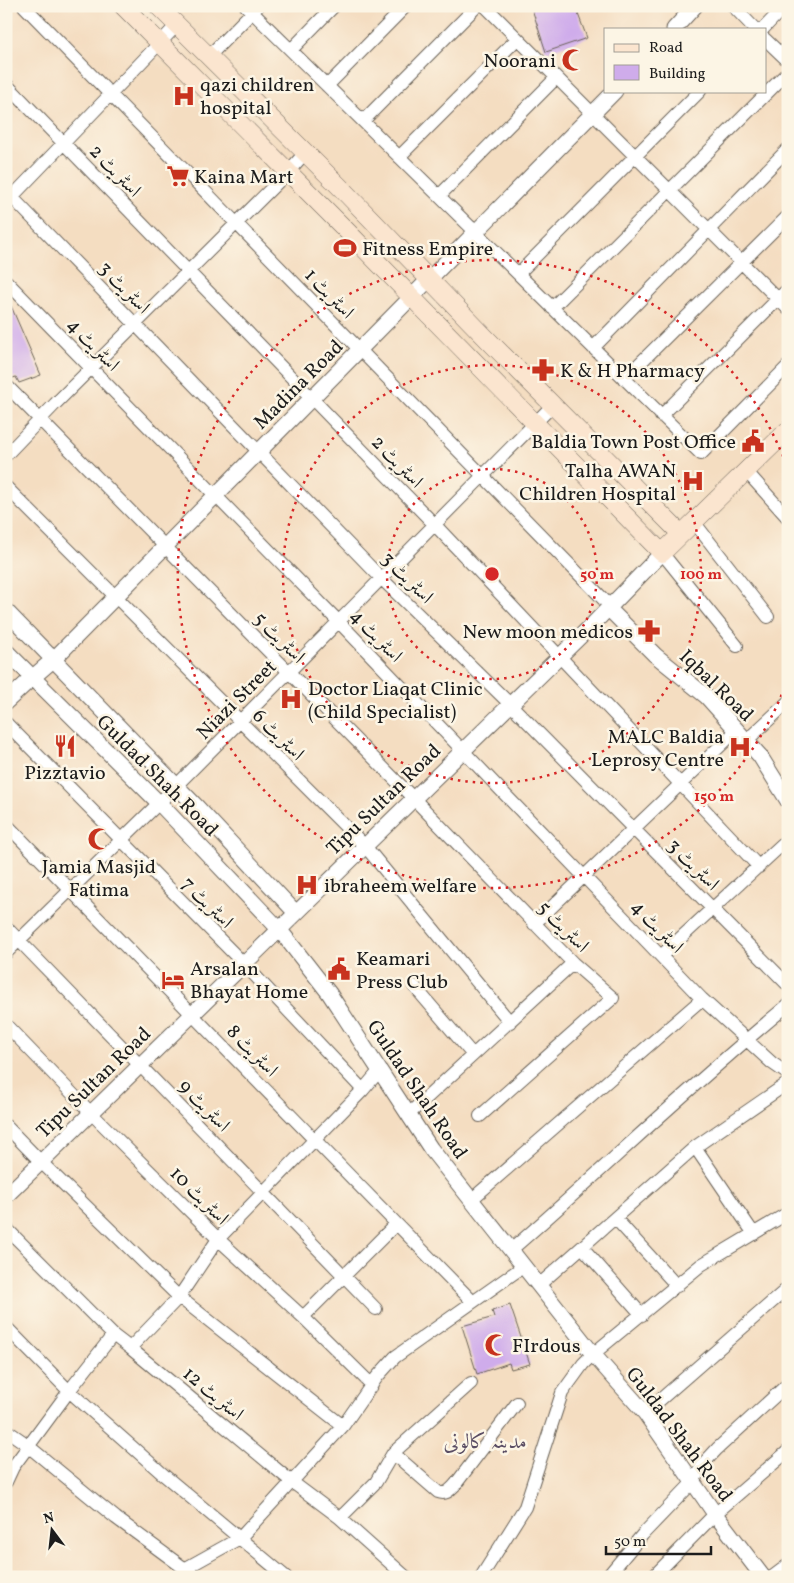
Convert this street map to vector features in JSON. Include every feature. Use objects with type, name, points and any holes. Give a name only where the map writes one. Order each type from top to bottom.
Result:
[{"type":"main road","points":[[123,6],[662,554]]},
{"type":"main road","points":[[158,6],[305,152],[681,534]]},
{"type":"main road","name":"Tipu Sultan Road","points":[[662,554],[788,430]]},
{"type":"street","name":"اسٹریٹ 1","points":[[24,6],[609,607]]},
{"type":"street","points":[[291,50],[334,6]]},
{"type":"street","points":[[327,86],[406,6]]},
{"type":"street","points":[[363,121],[477,6]]},
{"type":"street","points":[[484,6],[788,309]]},
{"type":"street","points":[[675,28],[695,6]]},
{"type":"street","points":[[732,6],[754,28]]},
{"type":"street","points":[[764,28],[785,6]]},
{"type":"street","points":[[209,56],[252,8],[327,86],[700,454],[788,366]]},
{"type":"street","points":[[8,197],[64,143],[177,25]]},
{"type":"street","points":[[399,157],[518,39]]},
{"type":"street","points":[[766,40],[788,61]]},
{"type":"street","points":[[552,308],[788,72]]},
{"type":"street","points":[[439,196],[556,78]]},
{"type":"street","name":"اسٹریٹ 2","points":[[6,84],[435,525],[759,867]]},
{"type":"street","name":"Madina Road","points":[[6,702],[54,659],[614,92]]},
{"type":"street","points":[[518,274],[699,92]]},
{"type":"street","points":[[592,348],[788,149]]},
{"type":"street","points":[[6,455],[288,172],[305,152]]},
{"type":"street","name":"اسٹریٹ 3","points":[[8,197],[135,324],[382,579],[510,704],[788,985]]},
{"type":"street","points":[[624,379],[788,216]]},
{"type":"street","name":"اسٹریٹ 4","points":[[6,281],[339,622],[702,999],[772,1063],[788,1074]]},
{"type":"street","points":[[661,416],[788,289]]},
{"type":"street","name":"اسٹریٹ 5","points":[[6,386],[414,799],[572,963],[613,998],[480,1116]]},
{"type":"street","name":"Niazi Street","points":[[6,953],[159,804],[553,404]]},
{"type":"street","points":[[746,470],[788,518]]},
{"type":"street","name":"اسٹریٹ 6","points":[[6,487],[365,846],[510,1022]]},
{"type":"street","points":[[694,522],[768,617]]},
{"type":"street","points":[[662,554],[738,646]]},
{"type":"street","name":"Tipu Sultan Road","points":[[6,1196],[414,799],[662,554]]},
{"type":"street","name":"Iqbal Road","points":[[609,607],[655,655],[707,697],[760,756],[788,801]]},
{"type":"street","name":"Guldad Shah Road","points":[[6,611],[176,785],[296,913]]},
{"type":"street","name":"Guldad Shah Road","points":[[6,651],[159,804],[279,929],[329,993],[432,1149],[593,1354],[645,1413],[715,1514],[763,1577]]},
{"type":"street","points":[[534,924],[680,784],[788,702]]},
{"type":"street","name":"اسٹریٹ 7","points":[[6,723],[244,964],[363,1090]]},
{"type":"street","name":"اسٹریٹ 8","points":[[6,824],[473,1302]]},
{"type":"street","points":[[661,956],[788,839]]},
{"type":"street","name":"اسٹریٹ 9","points":[[6,927],[376,1309]]},
{"type":"street","points":[[409,1114],[572,963]]},
{"type":"street","points":[[414,986],[473,1055]]},
{"type":"street","points":[[471,1200],[702,999]]},
{"type":"street","points":[[511,1250],[585,1186],[746,1039],[788,1005]]},
{"type":"street","name":"اسٹریٹ 10","points":[[6,1025],[218,1240],[302,1317],[372,1385]]},
{"type":"street","points":[[130,1348],[179,1297],[218,1240],[380,1070]]},
{"type":"street","points":[[538,1285],[696,1147],[788,1083]]},
{"type":"street","points":[[6,1126],[179,1297],[343,1426]]},
{"type":"street","points":[[696,1147],[754,1234]]},
{"type":"street","points":[[481,1577],[525,1507],[562,1393],[583,1364],[701,1266],[788,1213]]},
{"type":"street","points":[[615,1218],[677,1286]]},
{"type":"street","points":[[302,1317],[396,1224]]},
{"type":"street","name":"اسٹریٹ 12","points":[[6,1228],[112,1336],[130,1348],[292,1482],[340,1518],[406,1577]]},
{"type":"street","points":[[582,1247],[642,1315]]},
{"type":"street","points":[[186,1568],[240,1538],[343,1426],[372,1385],[395,1357],[524,1266]]},
{"type":"street","points":[[645,1413],[788,1288]]},
{"type":"street","points":[[6,1327],[69,1391],[165,1476],[286,1577]]},
{"type":"street","points":[[6,1482],[13,1467],[112,1336]]},
{"type":"street","points":[[340,1518],[376,1482],[393,1453],[471,1383]]},
{"type":"street","points":[[607,1577],[643,1534],[693,1482],[704,1464],[717,1449],[788,1384]]},
{"type":"street","points":[[393,1453],[438,1492],[442,1494],[447,1493],[517,1403]]},
{"type":"street","points":[[6,1430],[116,1518],[196,1577]]},
{"type":"street","points":[[653,1577],[715,1514],[788,1451]]},
{"type":"street","points":[[772,1577],[788,1565]]},
{"type":"building","points":[[531,6],[575,6],[587,38],[546,52]]},
{"type":"building","points":[[6,302],[11,306],[41,375],[19,383],[16,377],[6,380]]},
{"type":"building","name":"FIrdous","points":[[510,1305],[530,1364],[511,1369],[509,1363],[477,1374],[462,1326],[494,1317],[492,1311]]},
{"type":"place","name":"Noorani","points":[[573,60]]},
{"type":"place","name":"qazi children hospital","points":[[184,96]]},
{"type":"place","name":"Kaina Mart","points":[[178,176]]},
{"type":"place","name":"Fitness Empire","points":[[345,248]]},
{"type":"place","name":"K & H Pharmacy","points":[[543,370]]},
{"type":"place","name":"Baldia Town Post Office","points":[[753,441]]},
{"type":"place","name":"Talha AWAN Children Hospital","points":[[693,481]]},
{"type":"place","name":"New moon medicos","points":[[649,631]]},
{"type":"place","name":"Doctor Liaqat Clinic (Child Specialist)","points":[[291,699]]},
{"type":"place","name":"Pizztavio","points":[[65,746]]},
{"type":"place","name":"MALC Baldia Leprosy Centre","points":[[740,747]]},
{"type":"place","name":"Jamia Masjid Fatima","points":[[99,839]]},
{"type":"place","name":"ibraheem welfare","points":[[307,885]]},
{"type":"place","name":"Keamari Press Club","points":[[339,969]]},
{"type":"place","name":"Arsalan Bhayat Home","points":[[173,980]]},
{"type":"place","name":"FIrdous","points":[[496,1345]]},
{"type":"district","name":"مدینہ کالونی","points":[[485,1441]]}]
